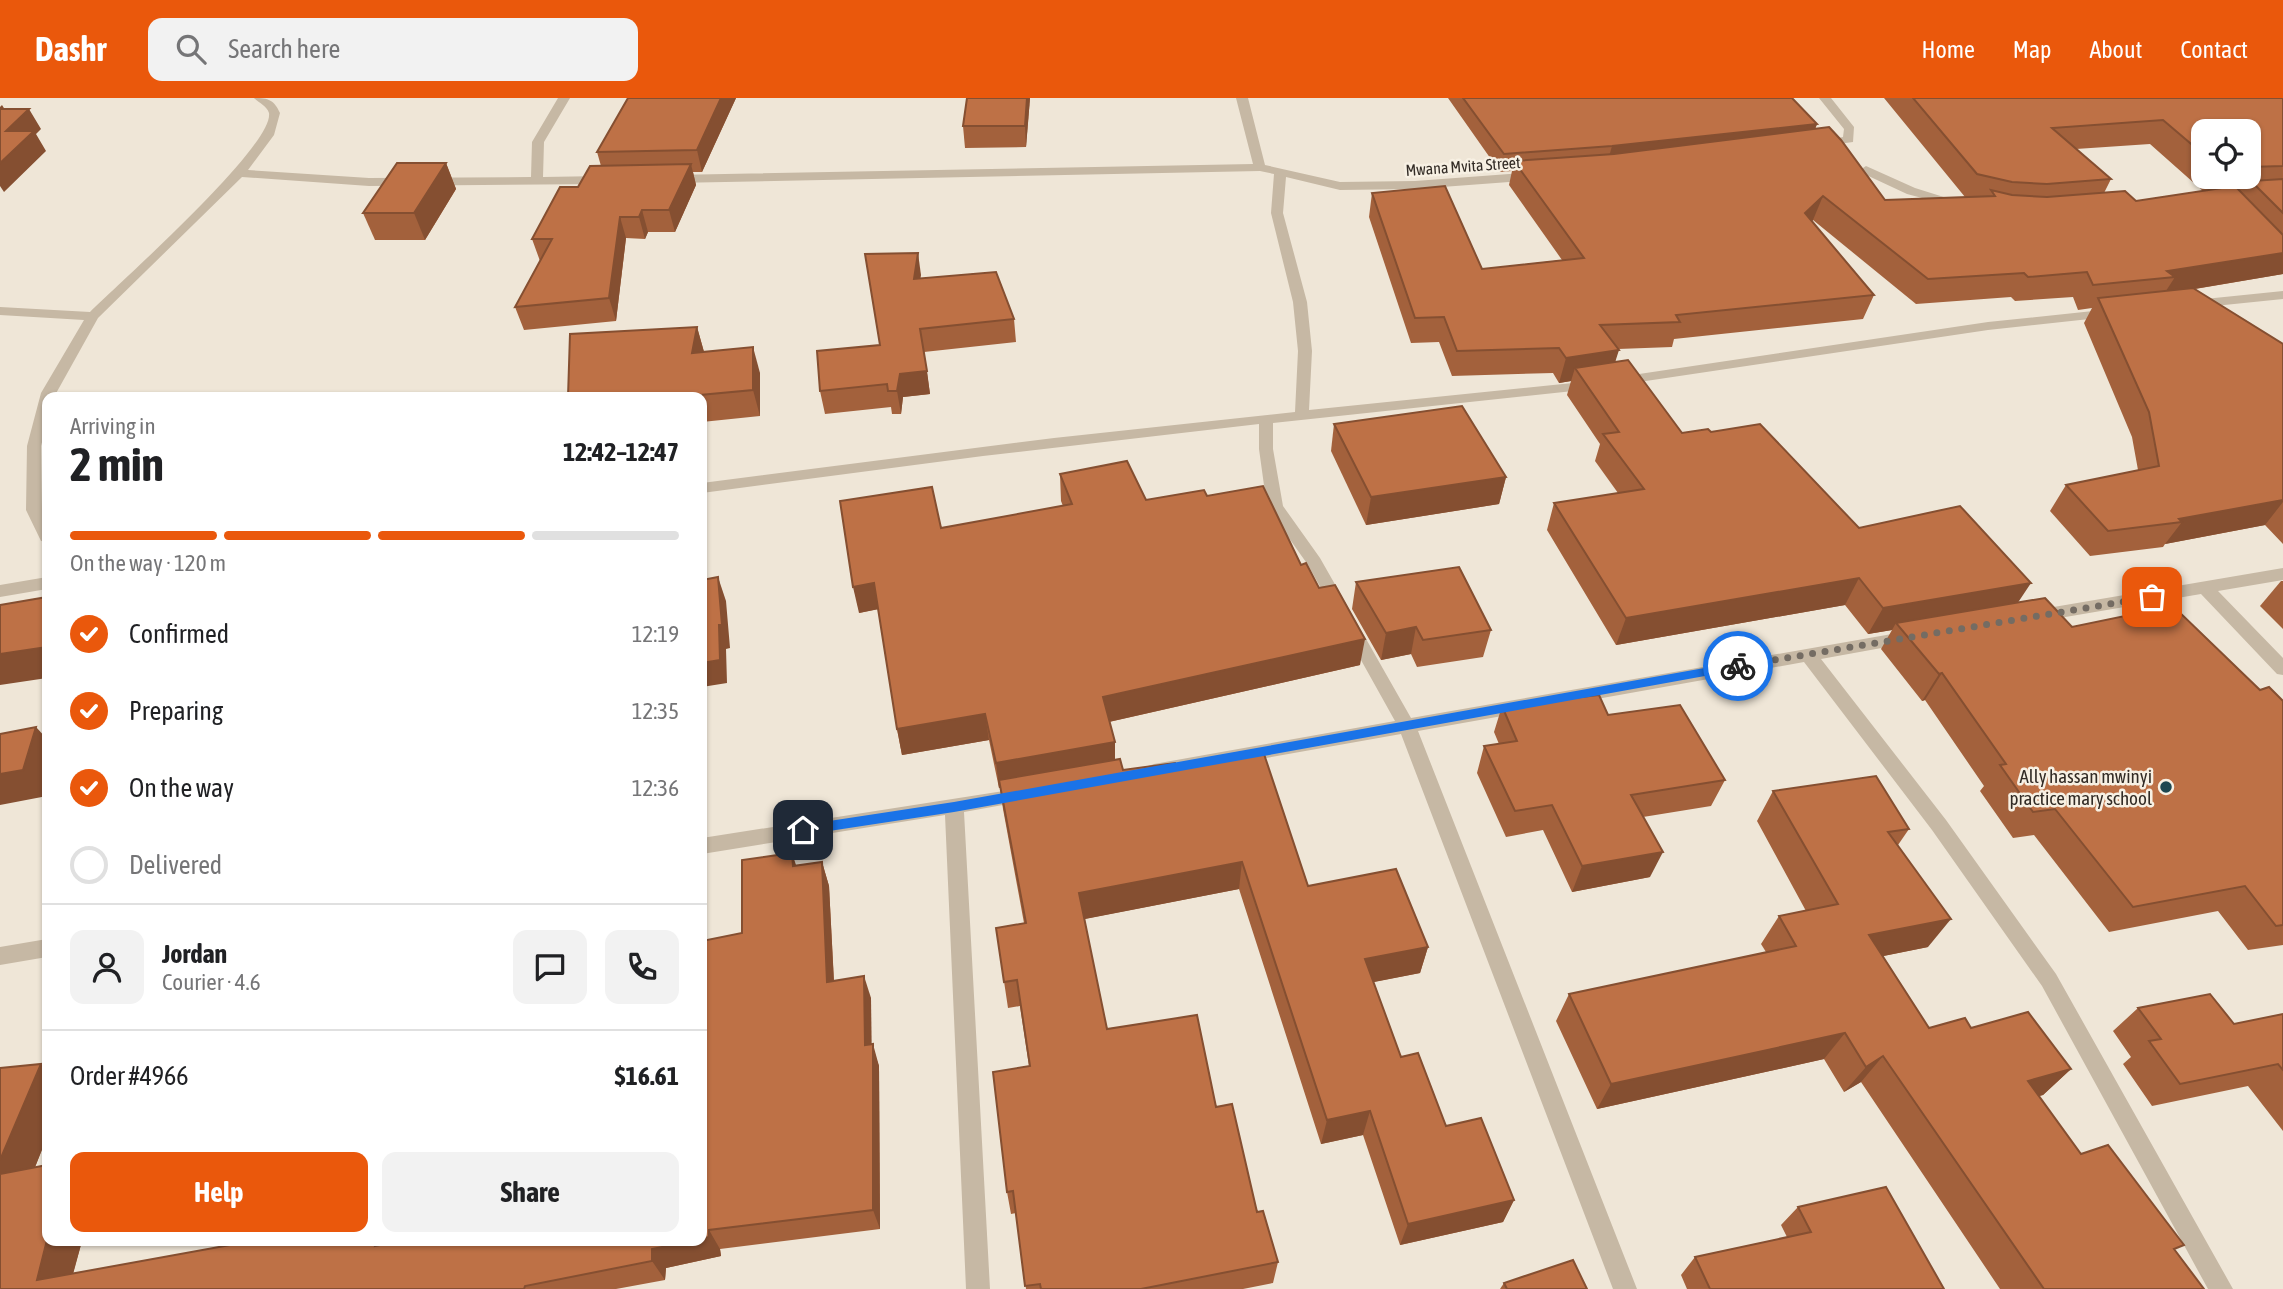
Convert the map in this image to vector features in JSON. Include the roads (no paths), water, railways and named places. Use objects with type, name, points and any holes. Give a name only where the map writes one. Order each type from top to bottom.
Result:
[{"type":"street","points":[[49,392],[93,316],[239,173],[275,124],[275,112],[260,98]]},
{"type":"street","points":[[537,182],[538,142],[564,98]]},
{"type":"street","points":[[1242,98],[1260,167]]},
{"type":"street","points":[[1813,146],[1849,140],[1850,129],[1825,98]]},
{"type":"street","name":"Mwana Mvita Street","points":[[659,179],[1260,167],[1280,170],[1315,182],[1364,186],[1552,175]]},
{"type":"street","points":[[1280,170],[1277,213],[1300,302],[1305,351],[1302,416]]},
{"type":"street","points":[[1866,170],[1910,191],[1976,207]]},
{"type":"street","points":[[239,173],[369,182],[618,180]]},
{"type":"street","points":[[2176,306],[2283,295]]},
{"type":"street","points":[[0,311],[93,316]]},
{"type":"street","points":[[707,487],[880,463],[1266,419],[1521,395],[1988,326],[2122,312]]},
{"type":"street","points":[[42,416],[34,446],[34,510],[42,527]]},
{"type":"street","points":[[1266,419],[1266,449],[1275,507],[1314,562],[1408,727],[1625,1289]]},
{"type":"street","points":[[2013,620],[2283,574]]},
{"type":"street","points":[[0,591],[42,584]]},
{"type":"street","points":[[2205,588],[2283,670]]},
{"type":"street","points":[[1132,775],[1931,633]]},
{"type":"street","points":[[1807,653],[1939,825],[2049,980],[2221,1289]]},
{"type":"street","points":[[707,845],[1036,792]]},
{"type":"street","points":[[954,807],[978,1289]]},
{"type":"street","points":[[0,956],[42,949]]},
{"type":"place","name":"Ally hassan mwinyi practice mary school","points":[[2166,787]]}]
